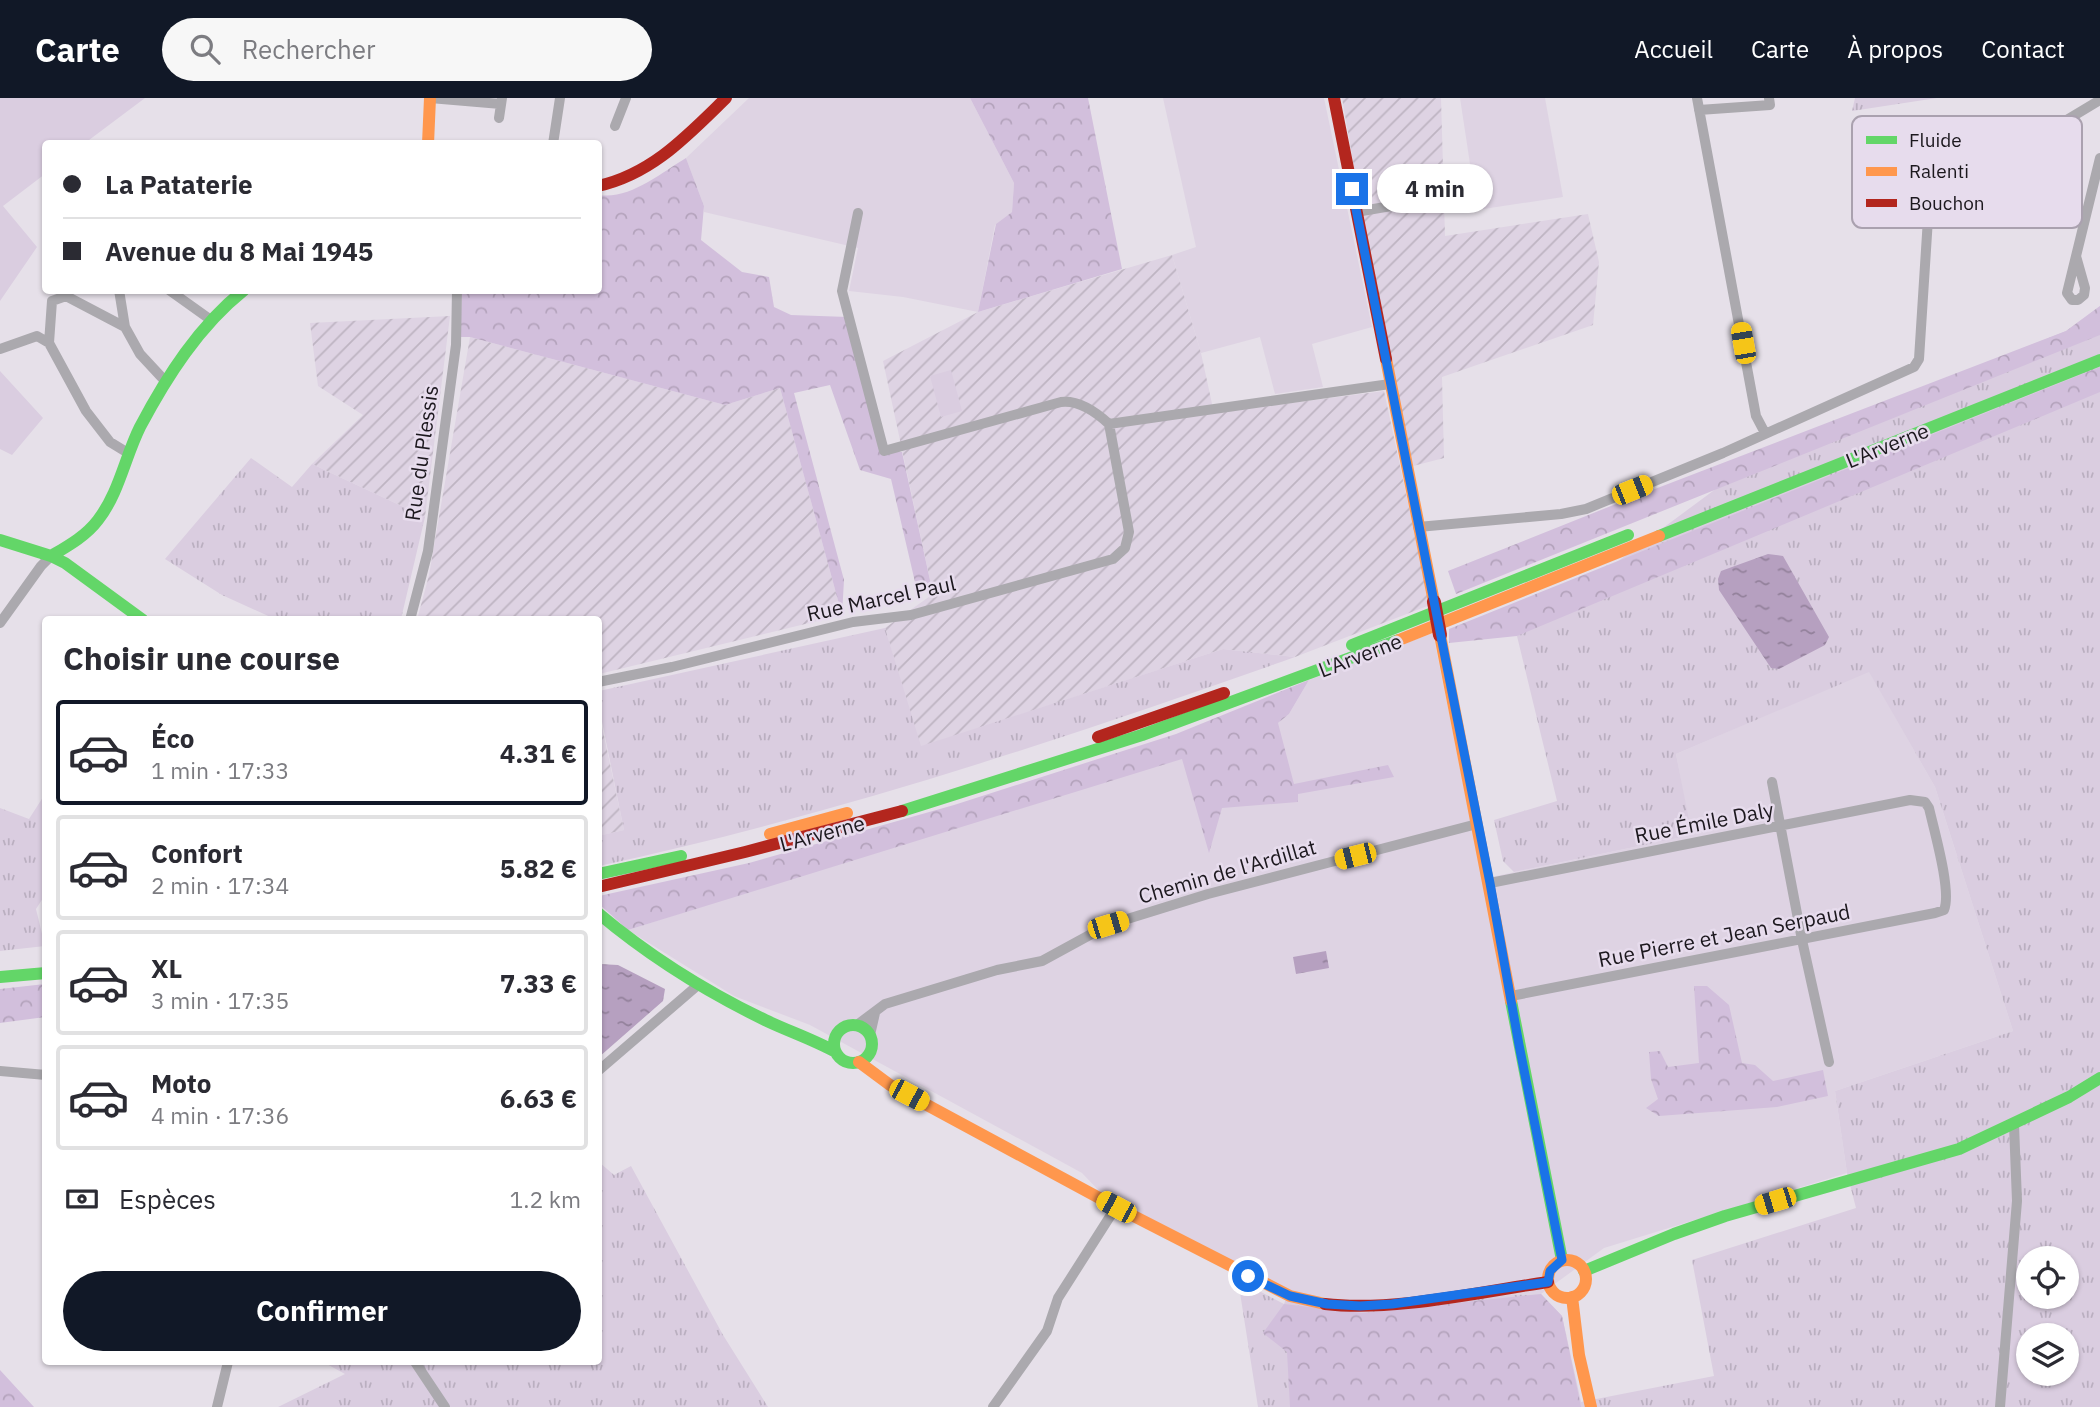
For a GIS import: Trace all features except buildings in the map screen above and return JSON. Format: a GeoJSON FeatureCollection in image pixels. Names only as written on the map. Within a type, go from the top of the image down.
{"type":"FeatureCollection","features":[{"type":"Feature","properties":{"kind":"main road"},"geometry":{"type":"LineString","coordinates":[[428,140],[430,98]]}},
{"type":"Feature","properties":{"kind":"main road"},"geometry":{"type":"LineString","coordinates":[[602,185],[629,177],[653,164],[726,98]]}},
{"type":"Feature","properties":{"kind":"main road"},"geometry":{"type":"LineString","coordinates":[[1334,98],[1562,1260]]}},
{"type":"Feature","properties":{"kind":"main road"},"geometry":{"type":"LineString","coordinates":[[51,556],[73,543],[96,522],[107,507],[142,422],[166,382],[211,320],[239,294]]}},
{"type":"Feature","properties":{"kind":"main road","name":"L'Arverne"},"geometry":{"type":"LineString","coordinates":[[602,873],[719,847],[886,803],[1058,750],[1163,714],[1371,638],[2100,348]]}},
{"type":"Feature","properties":{"kind":"main road","name":"L'Arverne"},"geometry":{"type":"LineString","coordinates":[[602,886],[720,859],[890,814],[998,782],[1167,726],[1379,648],[2100,360]]}},
{"type":"Feature","properties":{"kind":"main road"},"geometry":{"type":"LineString","coordinates":[[0,540],[51,556],[139,616]]}},
{"type":"Feature","properties":{"kind":"main road"},"geometry":{"type":"LineString","coordinates":[[602,916],[637,946],[698,985],[792,1033],[834,1051],[847,1063],[859,1062],[871,1051]]}},
{"type":"Feature","properties":{"kind":"main road"},"geometry":{"type":"LineString","coordinates":[[0,965],[42,961]]}},
{"type":"Feature","properties":{"kind":"main road"},"geometry":{"type":"LineString","coordinates":[[0,977],[42,973]]}},
{"type":"Feature","properties":{"kind":"main road"},"geometry":{"type":"LineString","coordinates":[[834,1051],[834,1040],[839,1031],[844,1027],[857,1025],[870,1035],[871,1051],[887,1077],[902,1091]]}},
{"type":"Feature","properties":{"kind":"main road"},"geometry":{"type":"LineString","coordinates":[[792,1033],[819,1036],[839,1031]]}},
{"type":"Feature","properties":{"kind":"main road"},"geometry":{"type":"LineString","coordinates":[[859,1062],[902,1091],[1116,1207],[1270,1287],[1309,1301],[1360,1306],[1392,1304],[1548,1282]]}},
{"type":"Feature","properties":{"kind":"main road"},"geometry":{"type":"LineString","coordinates":[[1584,1271],[1725,1216],[1959,1149],[2014,1125],[2100,1078]]}},
{"type":"Feature","properties":{"kind":"main road"},"geometry":{"type":"LineString","coordinates":[[1562,1260],[1573,1261],[1584,1271],[1584,1287],[1572,1297],[1560,1296],[1550,1288],[1550,1271],[1562,1260]]}},
{"type":"Feature","properties":{"kind":"main road"},"geometry":{"type":"LineString","coordinates":[[1572,1297],[1579,1355],[1591,1407]]}},
{"type":"Feature","properties":{"kind":"street"},"geometry":{"type":"LineString","coordinates":[[430,98],[502,101],[499,118]]}},
{"type":"Feature","properties":{"kind":"street"},"geometry":{"type":"LineString","coordinates":[[554,140],[560,98]]}},
{"type":"Feature","properties":{"kind":"street"},"geometry":{"type":"LineString","coordinates":[[615,126],[626,98]]}},
{"type":"Feature","properties":{"kind":"street"},"geometry":{"type":"LineString","coordinates":[[1697,98],[1756,416],[1765,433]]}},
{"type":"Feature","properties":{"kind":"street"},"geometry":{"type":"LineString","coordinates":[[1699,110],[1770,105],[1769,98]]}},
{"type":"Feature","properties":{"kind":"street"},"geometry":{"type":"LineString","coordinates":[[2073,116],[2100,100]]}},
{"type":"Feature","properties":{"kind":"street"},"geometry":{"type":"LineString","coordinates":[[2076,256],[2100,158]]}},
{"type":"Feature","properties":{"kind":"street"},"geometry":{"type":"LineString","coordinates":[[1356,212],[1473,192]]}},
{"type":"Feature","properties":{"kind":"street"},"geometry":{"type":"LineString","coordinates":[[858,213],[842,291],[884,450],[1061,402],[1069,401],[1082,405],[1109,424],[1390,384]]}},
{"type":"Feature","properties":{"kind":"street"},"geometry":{"type":"LineString","coordinates":[[1418,527],[1561,514],[1586,509],[1723,453],[1914,367],[1919,359],[1927,228]]}},
{"type":"Feature","properties":{"kind":"street"},"geometry":{"type":"LineString","coordinates":[[120,294],[124,327],[140,354],[166,382]]}},
{"type":"Feature","properties":{"kind":"street"},"geometry":{"type":"LineString","coordinates":[[175,294],[211,320]]}},
{"type":"Feature","properties":{"kind":"street","name":"Rue du Plessis"},"geometry":{"type":"LineString","coordinates":[[411,616],[428,551],[456,345],[457,294]]}},
{"type":"Feature","properties":{"kind":"street"},"geometry":{"type":"LineString","coordinates":[[49,343],[52,301],[66,296],[124,327]]}},
{"type":"Feature","properties":{"kind":"street"},"geometry":{"type":"LineString","coordinates":[[0,349],[37,336],[49,343],[86,411],[110,442],[128,453]]}},
{"type":"Feature","properties":{"kind":"street","name":"Rue Marcel Paul"},"geometry":{"type":"LineString","coordinates":[[602,681],[672,667],[853,622],[911,615],[1113,559],[1125,548],[1129,532],[1109,424]]}},
{"type":"Feature","properties":{"kind":"street"},"geometry":{"type":"LineString","coordinates":[[0,623],[51,556]]}},
{"type":"Feature","properties":{"kind":"street"},"geometry":{"type":"LineString","coordinates":[[1772,782],[1802,940],[1829,1062]]}},
{"type":"Feature","properties":{"kind":"street","name":"Rue Émile Daly"},"geometry":{"type":"LineString","coordinates":[[1490,883],[1910,800],[1925,802],[1929,808],[1947,901],[1944,910]]}},
{"type":"Feature","properties":{"kind":"street","name":"Chemin de l'Ardillat"},"geometry":{"type":"LineString","coordinates":[[857,1025],[885,1004],[997,970],[1042,961],[1108,925],[1235,886],[1477,824]]}},
{"type":"Feature","properties":{"kind":"street","name":"Rue Pierre et Jean Serpaud"},"geometry":{"type":"LineString","coordinates":[[1511,996],[1944,910]]}},
{"type":"Feature","properties":{"kind":"street"},"geometry":{"type":"LineString","coordinates":[[602,1068],[698,985]]}},
{"type":"Feature","properties":{"kind":"street"},"geometry":{"type":"LineString","coordinates":[[870,1035],[876,1013]]}},
{"type":"Feature","properties":{"kind":"street"},"geometry":{"type":"LineString","coordinates":[[0,1071],[42,1075]]}},
{"type":"Feature","properties":{"kind":"street"},"geometry":{"type":"LineString","coordinates":[[2000,1407],[2017,1200],[2014,1125]]}},
{"type":"Feature","properties":{"kind":"street"},"geometry":{"type":"LineString","coordinates":[[993,1407],[1046,1331],[1058,1298],[1116,1207]]}},
{"type":"Feature","properties":{"kind":"street"},"geometry":{"type":"LineString","coordinates":[[218,1407],[227,1365]]}},
{"type":"Feature","properties":{"kind":"street"},"geometry":{"type":"LineString","coordinates":[[417,1365],[445,1407]]}},
{"type":"Feature","properties":{"kind":"shaded area"},"geometry":{"type":"Polygon","coordinates":[[[749,98],[970,98],[1014,183],[1012,212],[995,225],[978,312],[903,297],[849,291],[858,248],[704,212],[686,158],[749,98]]]}},
{"type":"Feature","properties":{"kind":"shaded area"},"geometry":{"type":"Polygon","coordinates":[[[1163,98],[1324,98],[1372,327],[1312,344],[1323,387],[1275,394],[1260,337],[1201,353],[1172,255],[1196,247],[1163,98]]]}},
{"type":"Feature","properties":{"kind":"shaded area"},"geometry":{"type":"Polygon","coordinates":[[[1342,98],[1441,98],[1445,236],[1588,214],[1599,262],[1593,325],[1442,377],[1444,458],[1413,466],[1376,293],[1342,98]]]}},
{"type":"Feature","properties":{"kind":"shaded area"},"geometry":{"type":"Polygon","coordinates":[[[1460,98],[1545,98],[1563,197],[1477,210],[1460,98]]]}},
{"type":"Feature","properties":{"kind":"shaded area"},"geometry":{"type":"Polygon","coordinates":[[[1172,255],[1201,353],[1214,413],[1384,391],[1430,605],[1295,657],[1223,649],[920,747],[885,628],[933,594],[883,361],[978,312],[1172,255]]]}},
{"type":"Feature","properties":{"kind":"shaded area"},"geometry":{"type":"Polygon","coordinates":[[[450,316],[425,517],[312,464],[363,415],[318,386],[310,323],[450,316]]]}},
{"type":"Feature","properties":{"kind":"shaded area"},"geometry":{"type":"Polygon","coordinates":[[[470,337],[725,405],[780,388],[842,615],[602,673],[602,616],[418,616],[429,575],[470,337]]]}},
{"type":"Feature","properties":{"kind":"shaded area"},"geometry":{"type":"Polygon","coordinates":[[[1433,633],[1482,879],[1691,835],[1676,754],[1869,671],[1935,787],[2013,1031],[1835,1091],[1847,1173],[1604,1248],[1541,1294],[1361,1301],[1287,1296],[1102,1194],[1082,1173],[810,1025],[734,996],[628,930],[1278,723],[1289,714],[1309,680],[1433,633]]]}},
{"type":"Feature","properties":{"kind":"shaded area"},"geometry":{"type":"Polygon","coordinates":[[[602,726],[624,830],[602,835],[602,726]]]}},
{"type":"Feature","properties":{"kind":"green space"},"geometry":{"type":"Polygon","coordinates":[[[0,98],[145,98],[89,140],[42,140],[42,176],[3,206],[37,247],[0,301],[0,98]]]}},
{"type":"Feature","properties":{"kind":"green space"},"geometry":{"type":"Polygon","coordinates":[[[970,98],[1088,98],[1122,269],[978,312],[996,224],[1012,212],[1014,183],[970,98]]]}},
{"type":"Feature","properties":{"kind":"green space"},"geometry":{"type":"Polygon","coordinates":[[[1855,98],[1937,98],[1852,111],[1855,98]]]}},
{"type":"Feature","properties":{"kind":"green space"},"geometry":{"type":"Polygon","coordinates":[[[686,158],[704,206],[701,240],[742,272],[769,277],[774,307],[791,315],[848,317],[884,450],[902,452],[933,594],[915,582],[891,479],[860,470],[830,385],[794,393],[844,580],[842,615],[780,388],[725,405],[470,337],[460,337],[462,294],[602,294],[602,195],[622,193],[655,178],[686,158]]]}},
{"type":"Feature","properties":{"kind":"green space"},"geometry":{"type":"Polygon","coordinates":[[[2100,306],[2100,1407],[1258,1407],[1238,1280],[1284,1304],[1287,1296],[1361,1301],[1541,1294],[1562,1316],[1581,1402],[1714,1376],[1692,1260],[1856,1208],[1847,1173],[1835,1091],[2013,1031],[1935,787],[1869,672],[1676,754],[1692,835],[1514,872],[1503,861],[1494,820],[1557,801],[1517,636],[1767,451],[2066,331],[2100,306]]]}},
{"type":"Feature","properties":{"kind":"green space"},"geometry":{"type":"Polygon","coordinates":[[[2100,306],[2100,335],[1456,594],[1448,571],[2066,331],[2100,306]]]}},
{"type":"Feature","properties":{"kind":"green space"},"geometry":{"type":"Polygon","coordinates":[[[2100,367],[2100,392],[1517,636],[1449,643],[1449,629],[2100,367]]]}},
{"type":"Feature","properties":{"kind":"green space"},"geometry":{"type":"Polygon","coordinates":[[[951,370],[962,411],[941,417],[930,376],[951,370]]]}},
{"type":"Feature","properties":{"kind":"green space"},"geometry":{"type":"Polygon","coordinates":[[[0,371],[43,418],[12,455],[0,449],[0,371]]]}},
{"type":"Feature","properties":{"kind":"green space"},"geometry":{"type":"Polygon","coordinates":[[[251,458],[292,487],[312,464],[425,517],[402,616],[268,616],[222,595],[165,559],[251,458]]]}},
{"type":"Feature","properties":{"kind":"green space"},"geometry":{"type":"Polygon","coordinates":[[[885,628],[921,746],[1223,649],[1295,657],[950,773],[775,823],[602,865],[602,835],[624,830],[602,722],[602,690],[885,628]]]}},
{"type":"Feature","properties":{"kind":"green space"},"geometry":{"type":"Polygon","coordinates":[[[1309,680],[1289,714],[1278,723],[1294,784],[1388,765],[1394,777],[1298,794],[1298,802],[1222,808],[1209,853],[1182,759],[628,930],[602,907],[602,895],[749,863],[954,805],[1176,734],[1309,680]]]}},
{"type":"Feature","properties":{"kind":"green space"},"geometry":{"type":"Polygon","coordinates":[[[42,799],[42,900],[36,909],[42,946],[0,951],[0,808],[29,819],[42,799]]]}},
{"type":"Feature","properties":{"kind":"green space"},"geometry":{"type":"Polygon","coordinates":[[[42,984],[42,1017],[0,1023],[0,989],[42,984]]]}},
{"type":"Feature","properties":{"kind":"green space"},"geometry":{"type":"Polygon","coordinates":[[[1694,986],[1707,986],[1729,1005],[1742,1063],[1755,1065],[1773,1081],[1823,1070],[1828,1096],[1777,1107],[1659,1116],[1646,1108],[1658,1099],[1651,1079],[1649,1052],[1660,1051],[1668,1067],[1699,1063],[1694,986]]]}},
{"type":"Feature","properties":{"kind":"green space"},"geometry":{"type":"Polygon","coordinates":[[[602,1165],[614,1175],[631,1166],[723,1335],[768,1407],[278,1407],[345,1374],[328,1365],[602,1365],[602,1165]]]}},
{"type":"Feature","properties":{"kind":"green space"},"geometry":{"type":"Polygon","coordinates":[[[1541,1294],[1562,1316],[1581,1407],[1290,1407],[1287,1352],[1263,1333],[1284,1304],[1362,1313],[1541,1294]]]}},
{"type":"Feature","properties":{"kind":"green space"},"geometry":{"type":"Polygon","coordinates":[[[0,1370],[34,1407],[0,1407],[0,1370]]]}},
{"type":"Feature","properties":{"kind":"water"},"geometry":{"type":"Polygon","coordinates":[[[1768,554],[1783,556],[1829,637],[1825,645],[1779,669],[1771,668],[1719,590],[1718,579],[1721,571],[1768,554]]]}},
{"type":"Feature","properties":{"kind":"water"},"geometry":{"type":"Polygon","coordinates":[[[1326,951],[1329,968],[1296,974],[1293,957],[1326,951]]]}},
{"type":"Feature","properties":{"kind":"water"},"geometry":{"type":"Polygon","coordinates":[[[602,964],[618,965],[665,989],[663,1001],[602,1054],[602,964]]]}},
{"type":"Feature","properties":{"kind":"traffic: fast"},"geometry":{"type":"LineString","coordinates":[[51,556],[82,536],[98,520],[117,487],[140,427],[161,389],[198,336],[239,294]]}},
{"type":"Feature","properties":{"kind":"traffic: fast"},"geometry":{"type":"LineString","coordinates":[[1659,536],[2100,360]]}},
{"type":"Feature","properties":{"kind":"traffic: fast"},"geometry":{"type":"LineString","coordinates":[[1352,645],[1628,535]]}},
{"type":"Feature","properties":{"kind":"traffic: fast"},"geometry":{"type":"LineString","coordinates":[[0,540],[65,563],[138,616]]}},
{"type":"Feature","properties":{"kind":"traffic: fast"},"geometry":{"type":"LineString","coordinates":[[902,811],[1142,735],[1399,640]]}},
{"type":"Feature","properties":{"kind":"traffic: fast"},"geometry":{"type":"LineString","coordinates":[[602,873],[681,856]]}},
{"type":"Feature","properties":{"kind":"traffic: fast"},"geometry":{"type":"LineString","coordinates":[[602,916],[637,944],[699,985],[765,1020],[834,1051]]}},
{"type":"Feature","properties":{"kind":"traffic: fast"},"geometry":{"type":"LineString","coordinates":[[0,977],[42,973]]}},
{"type":"Feature","properties":{"kind":"traffic: fast"},"geometry":{"type":"LineString","coordinates":[[1511,1001],[1562,1260]]}},
{"type":"Feature","properties":{"kind":"traffic: fast"},"geometry":{"type":"LineString","coordinates":[[853,1025],[867,1030],[872,1044],[867,1058],[853,1063],[839,1058],[834,1044],[839,1030],[853,1025]]}},
{"type":"Feature","properties":{"kind":"traffic: fast"},"geometry":{"type":"LineString","coordinates":[[1584,1271],[1725,1216],[1959,1149],[2069,1097],[2100,1078]]}},
{"type":"Feature","properties":{"kind":"traffic: slow"},"geometry":{"type":"LineString","coordinates":[[428,140],[430,98]]}},
{"type":"Feature","properties":{"kind":"traffic: slow"},"geometry":{"type":"LineString","coordinates":[[1386,359],[1434,602]]}},
{"type":"Feature","properties":{"kind":"traffic: slow"},"geometry":{"type":"LineString","coordinates":[[1399,640],[1659,536]]}},
{"type":"Feature","properties":{"kind":"traffic: slow"},"geometry":{"type":"LineString","coordinates":[[1440,635],[1511,1001]]}},
{"type":"Feature","properties":{"kind":"traffic: slow"},"geometry":{"type":"LineString","coordinates":[[770,834],[847,813]]}},
{"type":"Feature","properties":{"kind":"traffic: slow"},"geometry":{"type":"LineString","coordinates":[[859,1062],[890,1085],[1116,1207],[1290,1296],[1325,1304]]}},
{"type":"Feature","properties":{"kind":"traffic: slow"},"geometry":{"type":"LineString","coordinates":[[1567,1260],[1580,1266],[1586,1279],[1580,1292],[1567,1298],[1554,1292],[1548,1279],[1554,1266],[1567,1260]]}},
{"type":"Feature","properties":{"kind":"traffic: slow"},"geometry":{"type":"LineString","coordinates":[[1572,1297],[1579,1355],[1591,1407]]}},
{"type":"Feature","properties":{"kind":"traffic: jam"},"geometry":{"type":"LineString","coordinates":[[602,185],[635,173],[668,152],[726,98]]}},
{"type":"Feature","properties":{"kind":"traffic: jam"},"geometry":{"type":"LineString","coordinates":[[1334,98],[1386,359]]}},
{"type":"Feature","properties":{"kind":"traffic: jam"},"geometry":{"type":"LineString","coordinates":[[1434,602],[1440,635]]}},
{"type":"Feature","properties":{"kind":"traffic: jam"},"geometry":{"type":"LineString","coordinates":[[1098,737],[1224,693]]}},
{"type":"Feature","properties":{"kind":"traffic: jam"},"geometry":{"type":"LineString","coordinates":[[602,886],[902,811]]}},
{"type":"Feature","properties":{"kind":"traffic: jam"},"geometry":{"type":"LineString","coordinates":[[1325,1304],[1351,1306],[1407,1303],[1548,1282]]}},
{"type":"Feature","properties":{"kind":"route"},"geometry":{"type":"LineString","coordinates":[[1248,1276],[1290,1296],[1327,1304],[1360,1306],[1548,1282],[1553,1266],[1562,1260],[1352,189]]}}]}
